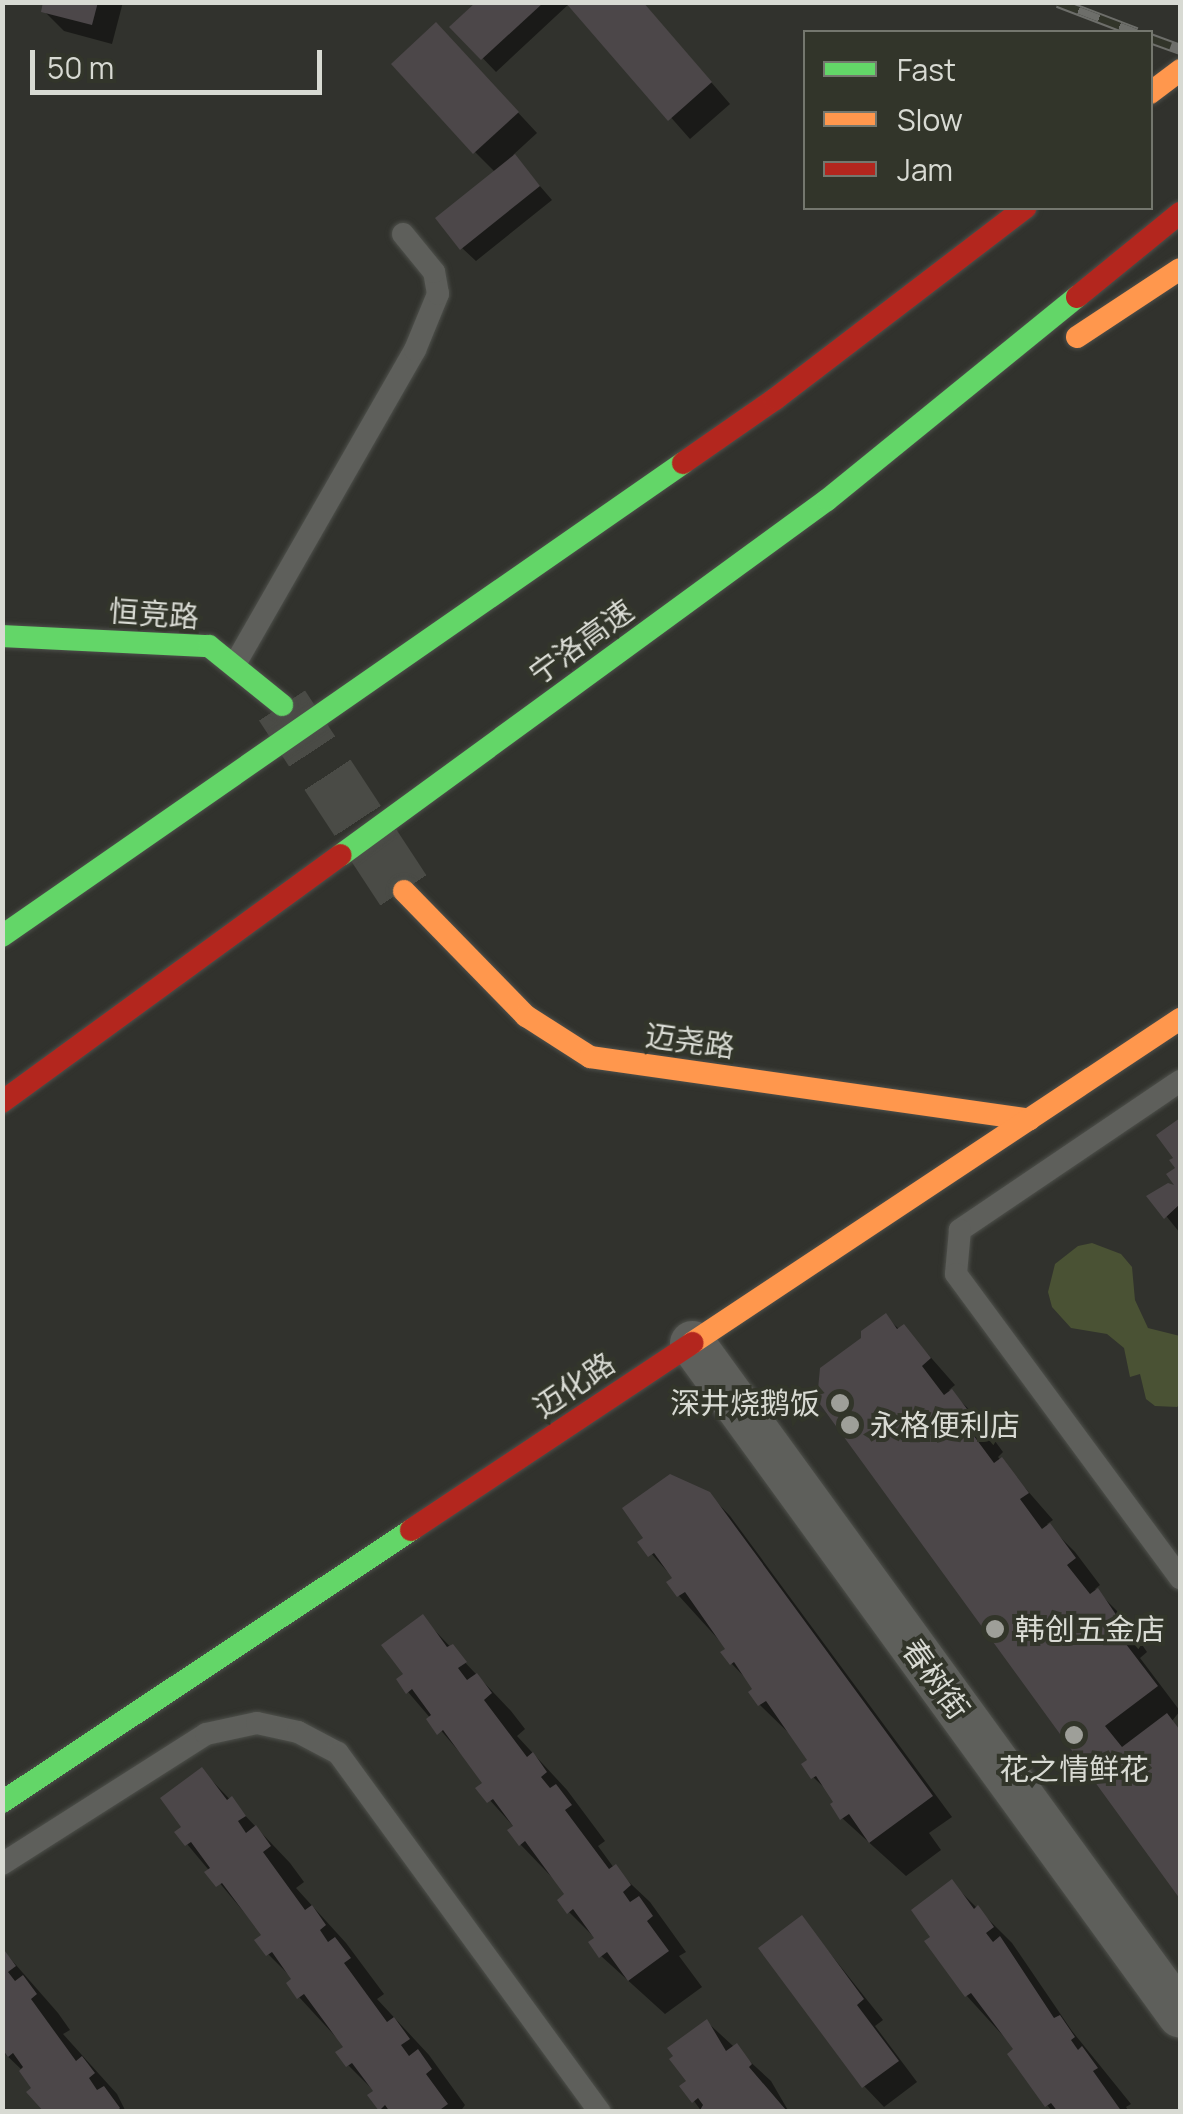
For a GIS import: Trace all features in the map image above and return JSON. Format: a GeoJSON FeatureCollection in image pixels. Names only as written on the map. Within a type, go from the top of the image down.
{"type":"FeatureCollection","features":[{"type":"Feature","properties":{"kind":"main road"},"geometry":{"type":"LineString","coordinates":[[1153,92],[1180,70]]}},
{"type":"Feature","properties":{"kind":"main road"},"geometry":{"type":"LineString","coordinates":[[1153,112],[1180,91]]}},
{"type":"Feature","properties":{"kind":"main road"},"geometry":{"type":"LineString","coordinates":[[775,399],[1004,210]]}},
{"type":"Feature","properties":{"kind":"main road"},"geometry":{"type":"LineString","coordinates":[[2,936],[775,399],[1023,210]]}},
{"type":"Feature","properties":{"kind":"main road","name":"宁洛高速"},"geometry":{"type":"LineString","coordinates":[[2,1102],[827,500],[1178,215]]}},
{"type":"Feature","properties":{"kind":"main road"},"geometry":{"type":"LineString","coordinates":[[1052,353],[1180,269]]}},
{"type":"Feature","properties":{"kind":"main road"},"geometry":{"type":"LineString","coordinates":[[827,500],[1020,374]]}},
{"type":"Feature","properties":{"kind":"main road","name":"恒竞路"},"geometry":{"type":"LineString","coordinates":[[2,636],[209,646],[282,704]]}},
{"type":"Feature","properties":{"kind":"main road","name":"迈尧路"},"geometry":{"type":"LineString","coordinates":[[404,891],[526,1016],[590,1057],[1030,1120]]}},
{"type":"Feature","properties":{"kind":"main road","name":"迈化路"},"geometry":{"type":"LineString","coordinates":[[2,1802],[1180,1019]]}},
{"type":"Feature","properties":{"kind":"street","name":"春树街"},"geometry":{"type":"LineString","coordinates":[[692,1343],[1180,2015]]}},
{"type":"Feature","properties":{"kind":"lane"},"geometry":{"type":"LineString","coordinates":[[234,666],[415,350],[438,294],[434,272],[403,234]]}},
{"type":"Feature","properties":{"kind":"lane"},"geometry":{"type":"LineString","coordinates":[[1180,1081],[960,1230],[956,1274],[1180,1578]]}},
{"type":"Feature","properties":{"kind":"lane"},"geometry":{"type":"LineString","coordinates":[[2,1864],[206,1734],[258,1723],[298,1732],[338,1753],[600,2112]]}},
{"type":"Feature","properties":{"kind":"green space"},"geometry":{"type":"Polygon","coordinates":[[[1092,1243],[1121,1254],[1132,1267],[1135,1300],[1148,1328],[1180,1336],[1177,1407],[1155,1406],[1146,1399],[1140,1374],[1130,1377],[1124,1348],[1107,1334],[1071,1328],[1052,1307],[1048,1292],[1055,1264],[1078,1246],[1092,1243]]]}},
{"type":"Feature","properties":{"kind":"building"},"geometry":{"type":"Polygon","coordinates":[[[43,2],[98,2],[92,25],[41,12],[43,2]]]}},
{"type":"Feature","properties":{"kind":"building"},"geometry":{"type":"Polygon","coordinates":[[[565,2],[643,2],[712,82],[668,121],[565,2]]]}},
{"type":"Feature","properties":{"kind":"building"},"geometry":{"type":"Polygon","coordinates":[[[475,3],[543,3],[481,60],[449,27],[475,3]]]}},
{"type":"Feature","properties":{"kind":"building"},"geometry":{"type":"Polygon","coordinates":[[[436,22],[519,112],[473,154],[391,64],[436,22]]]}},
{"type":"Feature","properties":{"kind":"building"},"geometry":{"type":"Polygon","coordinates":[[[515,154],[540,186],[460,250],[435,218],[515,154]]]}},
{"type":"Feature","properties":{"kind":"building"},"geometry":{"type":"Polygon","coordinates":[[[1180,1118],[1180,1204],[1164,1219],[1146,1196],[1168,1183],[1174,1185],[1166,1174],[1175,1168],[1169,1160],[1173,1158],[1156,1135],[1180,1118]]]}},
{"type":"Feature","properties":{"kind":"building"},"geometry":{"type":"Polygon","coordinates":[[[886,1313],[897,1329],[904,1324],[931,1358],[922,1366],[944,1395],[952,1389],[979,1425],[971,1432],[994,1463],[1002,1457],[1029,1493],[1020,1499],[1042,1529],[1050,1523],[1076,1558],[1067,1565],[1090,1594],[1098,1588],[1123,1625],[1116,1631],[1158,1686],[1105,1726],[1122,1747],[1167,1713],[1180,1730],[1180,1899],[817,1400],[820,1368],[861,1338],[861,1331],[886,1313]]]}},
{"type":"Feature","properties":{"kind":"building"},"geometry":{"type":"Polygon","coordinates":[[[670,1474],[710,1492],[933,1796],[869,1843],[849,1814],[840,1820],[816,1776],[811,1779],[801,1764],[807,1760],[766,1701],[758,1706],[748,1692],[752,1689],[734,1662],[730,1665],[720,1652],[725,1649],[685,1592],[677,1597],[666,1582],[672,1578],[654,1553],[648,1557],[637,1542],[643,1538],[622,1508],[670,1474]]]}},
{"type":"Feature","properties":{"kind":"building"},"geometry":{"type":"Polygon","coordinates":[[[423,1614],[447,1647],[453,1644],[467,1662],[458,1668],[467,1680],[477,1673],[492,1693],[484,1700],[527,1757],[533,1752],[547,1772],[541,1777],[550,1788],[556,1784],[572,1805],[565,1810],[609,1869],[616,1864],[631,1885],[623,1892],[630,1902],[639,1896],[653,1916],[647,1921],[669,1951],[628,1981],[607,1952],[599,1958],[588,1942],[594,1938],[573,1909],[567,1914],[557,1900],[564,1894],[525,1841],[519,1846],[507,1830],[513,1826],[493,1799],[487,1803],[475,1788],[482,1783],[443,1730],[437,1735],[426,1719],[431,1715],[412,1689],[406,1694],[396,1679],[403,1674],[381,1645],[423,1614]]]}},
{"type":"Feature","properties":{"kind":"building"},"geometry":{"type":"Polygon","coordinates":[[[202,1767],[227,1800],[232,1796],[246,1816],[238,1821],[246,1833],[256,1825],[271,1846],[263,1852],[305,1910],[312,1905],[326,1925],[320,1930],[328,1942],[335,1937],[351,1958],[344,1963],[387,2022],[394,2017],[410,2039],[401,2045],[409,2056],[418,2049],[432,2069],[426,2074],[448,2104],[437,2112],[390,2112],[385,2105],[379,2111],[367,2095],[373,2091],[352,2063],[346,2067],[335,2052],[343,2047],[304,1994],[297,1999],[286,1983],[291,1979],[272,1952],[266,1956],[254,1940],[261,1935],[222,1883],[216,1887],[204,1872],[210,1868],[191,1842],[185,1846],[174,1832],[181,1827],[160,1798],[202,1767]]]}},
{"type":"Feature","properties":{"kind":"building"},"geometry":{"type":"Polygon","coordinates":[[[952,1879],[974,1909],[978,1905],[994,1927],[986,1933],[993,1942],[1000,1936],[1054,2018],[1060,2015],[1075,2037],[1071,2040],[1078,2050],[1082,2046],[1098,2068],[1093,2071],[1122,2112],[1058,2112],[1051,2103],[1045,2107],[1007,2054],[1013,2049],[971,1993],[965,1997],[924,1941],[930,1937],[911,1910],[952,1879]]]}},
{"type":"Feature","properties":{"kind":"building"},"geometry":{"type":"Polygon","coordinates":[[[802,1915],[864,1999],[857,2005],[899,2061],[862,2088],[758,1948],[802,1915]]]}},
{"type":"Feature","properties":{"kind":"building"},"geometry":{"type":"Polygon","coordinates":[[[2,1947],[16,1966],[8,1972],[15,1981],[23,1975],[37,1994],[31,1999],[76,2061],[82,2056],[95,2073],[89,2078],[97,2090],[104,2086],[120,2108],[116,2112],[44,2112],[26,2092],[31,2088],[19,2071],[23,2067],[13,2053],[8,2057],[2,2049],[2,1947]]]}},
{"type":"Feature","properties":{"kind":"building"},"geometry":{"type":"Polygon","coordinates":[[[707,2019],[726,2051],[737,2043],[752,2064],[749,2067],[786,2110],[699,2112],[703,2105],[698,2098],[692,2103],[679,2086],[686,2081],[669,2059],[673,2056],[667,2048],[707,2019]]]}},
{"type":"Feature","properties":{"kind":"tunnel"},"geometry":{"type":"LineString","coordinates":[[282,705],[404,891]]}},
{"type":"Feature","properties":{"kind":"railway"},"geometry":{"type":"LineString","coordinates":[[1058,2],[1131,30]]}},
{"type":"Feature","properties":{"kind":"railway"},"geometry":{"type":"LineString","coordinates":[[1153,39],[1180,49]]}},
{"type":"Feature","properties":{"kind":"traffic: fast"},"geometry":{"type":"LineString","coordinates":[[341,855],[827,500],[1077,297]]}},
{"type":"Feature","properties":{"kind":"traffic: fast"},"geometry":{"type":"LineString","coordinates":[[2,936],[683,463]]}},
{"type":"Feature","properties":{"kind":"traffic: fast"},"geometry":{"type":"LineString","coordinates":[[2,636],[209,646],[282,705]]}},
{"type":"Feature","properties":{"kind":"traffic: fast"},"geometry":{"type":"LineString","coordinates":[[2,1802],[411,1530]]}},
{"type":"Feature","properties":{"kind":"traffic: slow"},"geometry":{"type":"LineString","coordinates":[[1153,91],[1180,70]]}},
{"type":"Feature","properties":{"kind":"traffic: slow"},"geometry":{"type":"LineString","coordinates":[[1077,337],[1180,269]]}},
{"type":"Feature","properties":{"kind":"traffic: slow"},"geometry":{"type":"LineString","coordinates":[[404,891],[526,1016],[590,1057],[1030,1120]]}},
{"type":"Feature","properties":{"kind":"traffic: slow"},"geometry":{"type":"LineString","coordinates":[[692,1343],[1180,1019]]}},
{"type":"Feature","properties":{"kind":"traffic: jam"},"geometry":{"type":"LineString","coordinates":[[683,463],[775,399],[1022,210]]}},
{"type":"Feature","properties":{"kind":"traffic: jam"},"geometry":{"type":"LineString","coordinates":[[1077,297],[1180,213]]}},
{"type":"Feature","properties":{"kind":"traffic: jam"},"geometry":{"type":"LineString","coordinates":[[2,1102],[341,855]]}},
{"type":"Feature","properties":{"kind":"traffic: jam"},"geometry":{"type":"LineString","coordinates":[[411,1530],[692,1343]]}},
{"type":"Feature","properties":{"kind":"place","name":"深井烧鹅饭"},"geometry":{"type":"Point","coordinates":[840,1403]}},
{"type":"Feature","properties":{"kind":"place","name":"永格便利店"},"geometry":{"type":"Point","coordinates":[850,1425]}},
{"type":"Feature","properties":{"kind":"place","name":"韩创五金店"},"geometry":{"type":"Point","coordinates":[995,1629]}},
{"type":"Feature","properties":{"kind":"place","name":"花之情鲜花"},"geometry":{"type":"Point","coordinates":[1074,1735]}}]}
